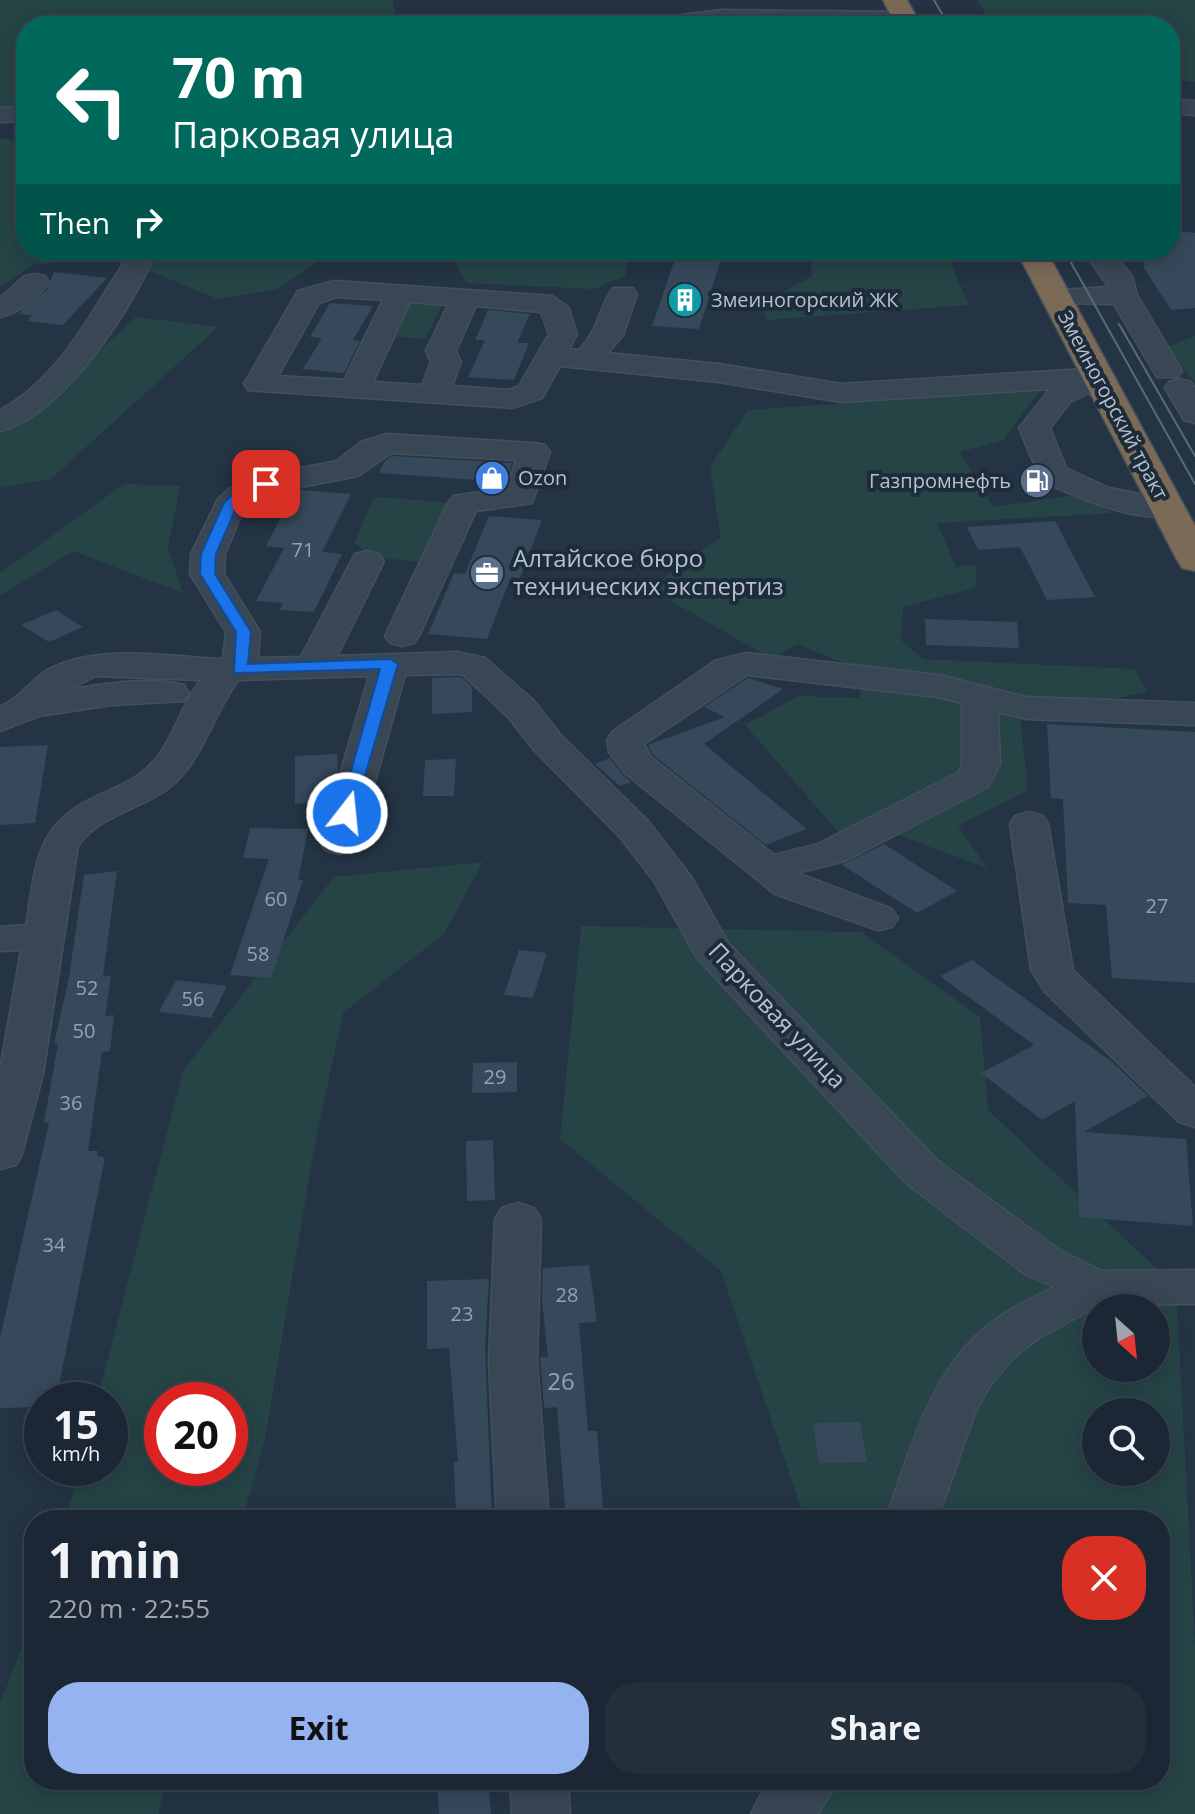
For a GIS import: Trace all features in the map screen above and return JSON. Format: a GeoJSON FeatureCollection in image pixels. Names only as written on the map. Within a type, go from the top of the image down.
{"type":"FeatureCollection","features":[{"type":"Feature","properties":{"kind":"highway","name":"Змеиногорский тракт"},"geometry":{"type":"LineString","coordinates":[[1037,260],[1195,560]]}},
{"type":"Feature","properties":{"kind":"street"},"geometry":{"type":"LineString","coordinates":[[0,422],[37,398],[94,338],[139,260]]}},
{"type":"Feature","properties":{"kind":"street"},"geometry":{"type":"LineString","coordinates":[[1105,260],[1117,273],[1124,286],[1123,295],[1195,414]]}},
{"type":"Feature","properties":{"kind":"street"},"geometry":{"type":"LineString","coordinates":[[0,309],[13,303],[35,282]]}},
{"type":"Feature","properties":{"kind":"street"},"geometry":{"type":"LineString","coordinates":[[334,289],[466,297],[551,305],[563,334],[531,392],[519,398],[433,396],[259,384],[312,294],[334,289]]}},
{"type":"Feature","properties":{"kind":"street"},"geometry":{"type":"LineString","coordinates":[[355,389],[401,292]]}},
{"type":"Feature","properties":{"kind":"street"},"geometry":{"type":"LineString","coordinates":[[587,359],[608,337],[623,294]]}},
{"type":"Feature","properties":{"kind":"street"},"geometry":{"type":"LineString","coordinates":[[1057,297],[1123,295]]}},
{"type":"Feature","properties":{"kind":"street"},"geometry":{"type":"LineString","coordinates":[[433,396],[446,362],[441,351],[466,297]]}},
{"type":"Feature","properties":{"kind":"street"},"geometry":{"type":"LineString","coordinates":[[551,356],[719,373],[841,393],[1100,377]]}},
{"type":"Feature","properties":{"kind":"street"},"geometry":{"type":"LineString","coordinates":[[1100,377],[1059,396],[1034,428],[1052,474],[1101,496],[1167,508]]}},
{"type":"Feature","properties":{"kind":"street"},"geometry":{"type":"LineString","coordinates":[[0,1154],[10,1074],[43,937],[59,846],[69,828],[88,813],[163,775],[225,678],[243,632],[207,574],[208,554],[229,506],[241,495],[281,480],[347,469],[372,449],[387,443],[534,452],[521,496],[511,500],[473,499],[464,503],[384,623],[334,660]]}},
{"type":"Feature","properties":{"kind":"street"},"geometry":{"type":"LineString","coordinates":[[339,842],[384,623],[367,561]]}},
{"type":"Feature","properties":{"kind":"street","name":"Парковая улица"},"geometry":{"type":"LineString","coordinates":[[15,714],[112,694],[334,660],[384,623],[457,663],[473,665],[521,709],[547,742],[656,855],[711,949],[922,1172],[1042,1262],[1095,1287],[1141,1290],[1195,1287]]}},
{"type":"Feature","properties":{"kind":"street"},"geometry":{"type":"LineString","coordinates":[[878,918],[789,886],[638,765],[627,752],[625,740],[728,669],[746,664],[939,686],[1026,708],[1195,714]]}},
{"type":"Feature","properties":{"kind":"street"},"geometry":{"type":"LineString","coordinates":[[767,868],[831,853],[975,779],[981,764],[980,697]]}},
{"type":"Feature","properties":{"kind":"street"},"geometry":{"type":"LineString","coordinates":[[1029,824],[1052,970],[1060,983],[1195,1112]]}},
{"type":"Feature","properties":{"kind":"street"},"geometry":{"type":"LineString","coordinates":[[0,939],[43,937]]}},
{"type":"Feature","properties":{"kind":"street"},"geometry":{"type":"LineString","coordinates":[[518,1219],[513,1362],[522,1510]]}},
{"type":"Feature","properties":{"kind":"street"},"geometry":{"type":"LineString","coordinates":[[915,1510],[960,1395],[986,1356],[1019,1329],[1095,1287]]}},
{"type":"Feature","properties":{"kind":"street"},"geometry":{"type":"LineString","coordinates":[[540,1790],[541,1814]]}},
{"type":"Feature","properties":{"kind":"street"},"geometry":{"type":"LineString","coordinates":[[780,1814],[787,1811],[803,1790]]}},
{"type":"Feature","properties":{"kind":"green space"},"geometry":{"type":"Polygon","coordinates":[[[0,0],[393,0],[395,16],[16,16],[16,109],[0,110],[0,0]]]}},
{"type":"Feature","properties":{"kind":"green space"},"geometry":{"type":"Polygon","coordinates":[[[977,0],[1195,0],[1195,82],[1180,81],[1180,16],[987,16],[977,0]]]}},
{"type":"Feature","properties":{"kind":"green space"},"geometry":{"type":"Polygon","coordinates":[[[0,139],[16,140],[16,260],[77,260],[33,265],[0,287],[0,139]]]}},
{"type":"Feature","properties":{"kind":"green space"},"geometry":{"type":"Polygon","coordinates":[[[123,260],[321,260],[277,289],[218,299],[123,260]]]}},
{"type":"Feature","properties":{"kind":"green space"},"geometry":{"type":"Polygon","coordinates":[[[454,260],[627,260],[625,276],[594,289],[467,283],[454,260]]]}},
{"type":"Feature","properties":{"kind":"green space"},"geometry":{"type":"Polygon","coordinates":[[[811,260],[949,260],[969,305],[767,320],[762,304],[812,276],[811,260]]]}},
{"type":"Feature","properties":{"kind":"green space"},"geometry":{"type":"Polygon","coordinates":[[[413,300],[443,304],[425,339],[390,336],[413,300]]]}},
{"type":"Feature","properties":{"kind":"green space"},"geometry":{"type":"Polygon","coordinates":[[[136,317],[218,327],[51,479],[0,488],[0,428],[32,413],[136,317]]]}},
{"type":"Feature","properties":{"kind":"green space"},"geometry":{"type":"Polygon","coordinates":[[[1195,336],[1195,383],[1167,347],[1195,336]]]}},
{"type":"Feature","properties":{"kind":"green space"},"geometry":{"type":"Polygon","coordinates":[[[1040,390],[1003,440],[960,452],[993,507],[1078,495],[1114,513],[937,523],[956,567],[977,564],[975,588],[903,607],[901,640],[923,659],[1135,669],[1147,692],[1020,718],[1028,790],[958,826],[987,868],[866,823],[846,841],[745,725],[799,696],[859,698],[866,672],[797,644],[772,659],[652,590],[678,565],[721,538],[710,467],[748,410],[1040,390]]]}},
{"type":"Feature","properties":{"kind":"green space"},"geometry":{"type":"Polygon","coordinates":[[[124,484],[180,486],[168,548],[183,593],[73,551],[0,596],[0,573],[124,484]]]}},
{"type":"Feature","properties":{"kind":"green space"},"geometry":{"type":"Polygon","coordinates":[[[378,497],[451,503],[423,562],[372,557],[355,543],[372,500],[378,497]]]}},
{"type":"Feature","properties":{"kind":"green space"},"geometry":{"type":"Polygon","coordinates":[[[483,862],[444,934],[343,1013],[314,1148],[265,1439],[245,1510],[68,1510],[74,1486],[128,1486],[128,1382],[102,1382],[183,1071],[334,877],[483,862]]]}},
{"type":"Feature","properties":{"kind":"green space"},"geometry":{"type":"Polygon","coordinates":[[[581,926],[861,932],[980,1017],[988,1110],[1176,1287],[1195,1645],[1195,1814],[768,1814],[762,1790],[1170,1790],[1170,1510],[802,1510],[721,1271],[560,1139],[581,926]]]}},
{"type":"Feature","properties":{"kind":"green space"},"geometry":{"type":"Polygon","coordinates":[[[24,1641],[24,1790],[164,1790],[158,1814],[0,1814],[0,1704],[24,1641]]]}},
{"type":"Feature","properties":{"kind":"building"},"geometry":{"type":"Polygon","coordinates":[[[1180,231],[1195,233],[1195,308],[1171,310],[1144,268],[1144,260],[1180,260],[1180,231]]]}},
{"type":"Feature","properties":{"kind":"building","name":"Змеиногорский ЖК"},"geometry":{"type":"Polygon","coordinates":[[[675,260],[721,260],[699,329],[652,326],[675,260]]]}},
{"type":"Feature","properties":{"kind":"building"},"geometry":{"type":"Polygon","coordinates":[[[54,272],[107,278],[63,325],[27,321],[32,315],[18,314],[47,290],[54,272]]]}},
{"type":"Feature","properties":{"kind":"building"},"geometry":{"type":"Polygon","coordinates":[[[330,303],[373,306],[353,340],[360,341],[344,373],[303,369],[322,338],[310,337],[330,303]]]}},
{"type":"Feature","properties":{"kind":"building"},"geometry":{"type":"Polygon","coordinates":[[[488,310],[530,314],[517,343],[529,343],[514,380],[468,377],[485,340],[475,340],[488,310]]]}},
{"type":"Feature","properties":{"kind":"building"},"geometry":{"type":"Polygon","coordinates":[[[392,456],[512,463],[506,482],[379,473],[384,462],[392,456]]]}},
{"type":"Feature","properties":{"kind":"building"},"geometry":{"type":"Polygon","coordinates":[[[295,491],[351,494],[322,552],[342,554],[314,612],[280,610],[283,603],[256,601],[284,548],[266,546],[295,491]]]}},
{"type":"Feature","properties":{"kind":"building"},"geometry":{"type":"Polygon","coordinates":[[[489,516],[542,520],[520,578],[511,577],[487,639],[428,634],[454,573],[465,574],[489,516]]]}},
{"type":"Feature","properties":{"kind":"building"},"geometry":{"type":"Polygon","coordinates":[[[1055,521],[1095,597],[1047,600],[1020,547],[978,550],[967,527],[1055,521]]]}},
{"type":"Feature","properties":{"kind":"building"},"geometry":{"type":"Polygon","coordinates":[[[56,610],[83,627],[49,642],[21,625],[56,610]]]}},
{"type":"Feature","properties":{"kind":"building"},"geometry":{"type":"Polygon","coordinates":[[[925,619],[1017,622],[1019,648],[926,645],[925,619]]]}},
{"type":"Feature","properties":{"kind":"building"},"geometry":{"type":"Polygon","coordinates":[[[461,677],[472,687],[472,712],[432,714],[432,678],[461,677]]]}},
{"type":"Feature","properties":{"kind":"building"},"geometry":{"type":"Polygon","coordinates":[[[748,678],[783,689],[704,744],[807,829],[766,845],[653,755],[648,745],[725,717],[704,707],[748,678]]]}},
{"type":"Feature","properties":{"kind":"building"},"geometry":{"type":"Polygon","coordinates":[[[1047,724],[1195,732],[1195,983],[1112,978],[1106,905],[1068,903],[1063,799],[1051,798],[1047,724]]]}},
{"type":"Feature","properties":{"kind":"building"},"geometry":{"type":"Polygon","coordinates":[[[48,745],[35,823],[0,825],[0,747],[48,745]]]}},
{"type":"Feature","properties":{"kind":"building"},"geometry":{"type":"Polygon","coordinates":[[[337,754],[338,772],[329,802],[295,804],[295,756],[337,754]]]}},
{"type":"Feature","properties":{"kind":"building"},"geometry":{"type":"Polygon","coordinates":[[[610,758],[631,782],[620,786],[595,764],[610,758]]]}},
{"type":"Feature","properties":{"kind":"building"},"geometry":{"type":"Polygon","coordinates":[[[456,759],[454,796],[423,796],[425,760],[456,759]]]}},
{"type":"Feature","properties":{"kind":"building"},"geometry":{"type":"Polygon","coordinates":[[[250,828],[308,829],[298,880],[303,880],[271,978],[230,975],[269,859],[243,858],[250,828]]]}},
{"type":"Feature","properties":{"kind":"building"},"geometry":{"type":"Polygon","coordinates":[[[884,844],[957,891],[917,913],[842,865],[884,844]]]}},
{"type":"Feature","properties":{"kind":"building"},"geometry":{"type":"Polygon","coordinates":[[[117,871],[103,976],[111,976],[105,1016],[114,1015],[110,1051],[102,1052],[88,1151],[98,1151],[97,1156],[105,1158],[60,1382],[24,1382],[24,1407],[0,1408],[0,1338],[49,1123],[44,1123],[58,1044],[54,1044],[69,977],[84,875],[117,871]]]}},
{"type":"Feature","properties":{"kind":"building"},"geometry":{"type":"Polygon","coordinates":[[[519,950],[547,953],[533,998],[504,995],[519,950]]]}},
{"type":"Feature","properties":{"kind":"building"},"geometry":{"type":"Polygon","coordinates":[[[972,960],[1112,1062],[1148,1096],[1084,1132],[1186,1139],[1193,1226],[1079,1217],[1075,1101],[1042,1120],[981,1073],[1034,1045],[940,976],[972,960]]]}},
{"type":"Feature","properties":{"kind":"building"},"geometry":{"type":"Polygon","coordinates":[[[176,980],[227,986],[211,1018],[159,1012],[176,980]]]}},
{"type":"Feature","properties":{"kind":"building"},"geometry":{"type":"Polygon","coordinates":[[[517,1062],[517,1092],[472,1093],[473,1063],[517,1062]]]}},
{"type":"Feature","properties":{"kind":"building"},"geometry":{"type":"Polygon","coordinates":[[[493,1140],[495,1200],[467,1201],[466,1141],[493,1140]]]}},
{"type":"Feature","properties":{"kind":"building"},"geometry":{"type":"Polygon","coordinates":[[[589,1265],[597,1322],[579,1323],[588,1431],[597,1431],[603,1510],[565,1510],[557,1407],[544,1408],[540,1357],[548,1357],[542,1301],[543,1268],[589,1265]]]}},
{"type":"Feature","properties":{"kind":"building"},"geometry":{"type":"Polygon","coordinates":[[[489,1279],[485,1347],[492,1510],[456,1510],[454,1462],[458,1462],[449,1348],[427,1349],[427,1281],[489,1279]]]}},
{"type":"Feature","properties":{"kind":"building"},"geometry":{"type":"Polygon","coordinates":[[[860,1422],[867,1462],[819,1463],[813,1423],[860,1422]]]}},
{"type":"Feature","properties":{"kind":"building"},"geometry":{"type":"Polygon","coordinates":[[[438,1790],[489,1790],[491,1814],[439,1814],[438,1790]]]}},
{"type":"Feature","properties":{"kind":"tram line"},"geometry":{"type":"LineString","coordinates":[[934,0],[943,16]]}},
{"type":"Feature","properties":{"kind":"tram line"},"geometry":{"type":"LineString","coordinates":[[1070,260],[1195,484]]}},
{"type":"Feature","properties":{"kind":"tram line"},"geometry":{"type":"LineString","coordinates":[[1119,324],[1195,456]]}},
{"type":"Feature","properties":{"kind":"place","name":"Змеиногорский ЖК"},"geometry":{"type":"Point","coordinates":[685,300]}},
{"type":"Feature","properties":{"kind":"place","name":"Ozon"},"geometry":{"type":"Point","coordinates":[492,478]}},
{"type":"Feature","properties":{"kind":"place","name":"Газпромнефть"},"geometry":{"type":"Point","coordinates":[1037,481]}},
{"type":"Feature","properties":{"kind":"place","name":"Алтайское бюро технических экспертиз"},"geometry":{"type":"Point","coordinates":[487,573]}},
{"type":"Feature","properties":{"kind":"route"},"geometry":{"type":"LineString","coordinates":[[266,484],[241,495],[229,506],[208,554],[207,574],[243,632],[240,670],[390,664],[347,813]]}}]}
